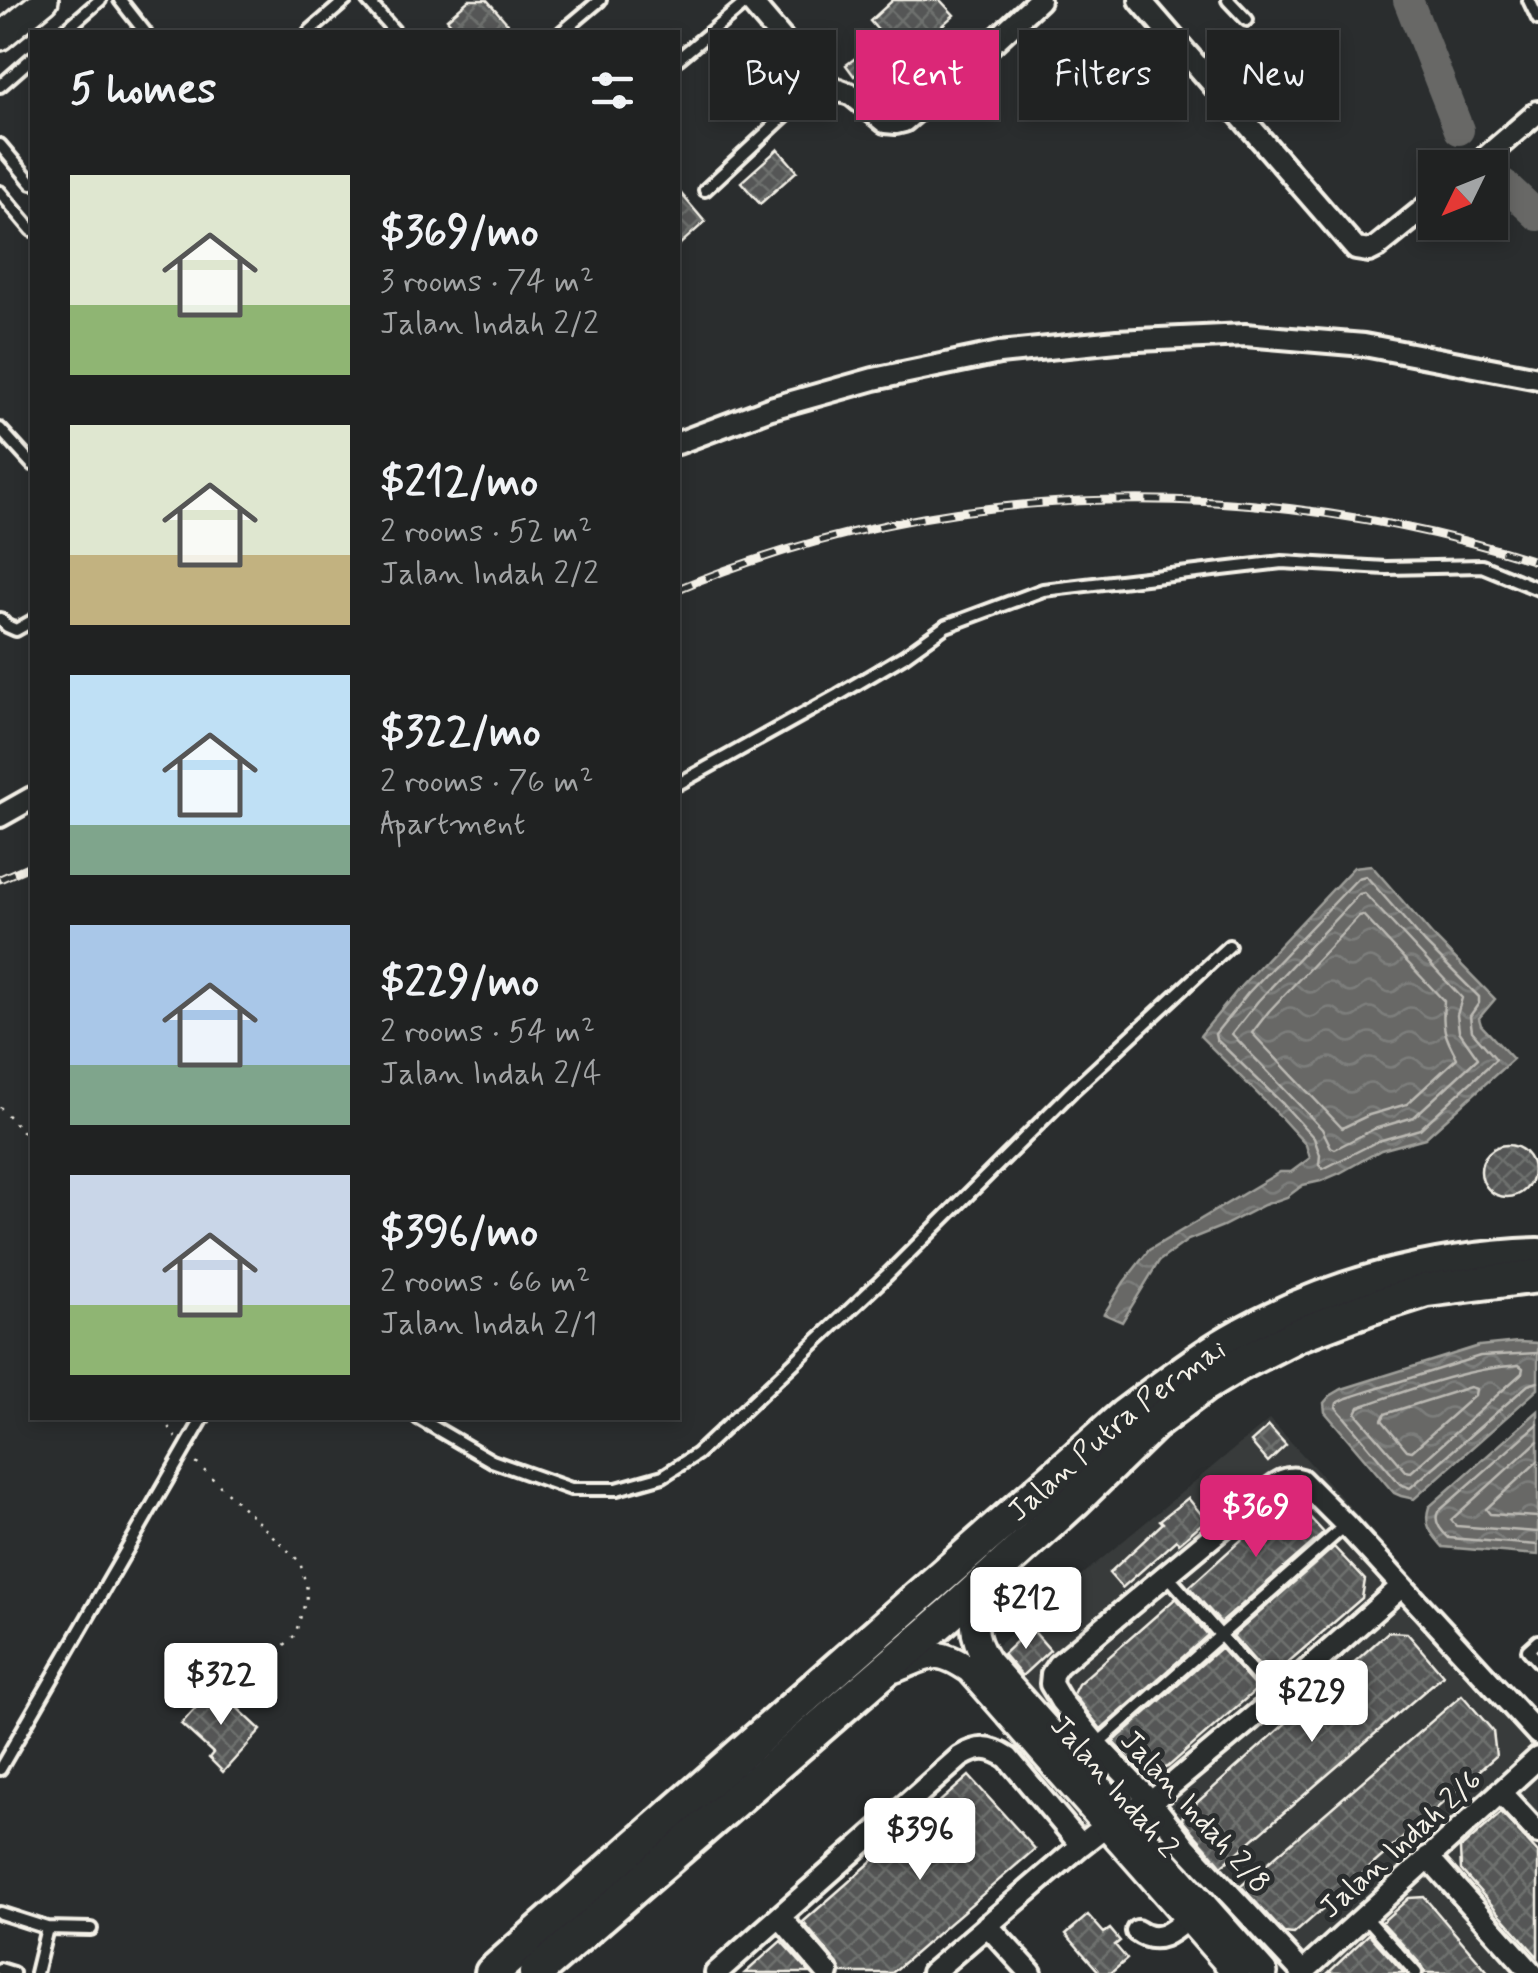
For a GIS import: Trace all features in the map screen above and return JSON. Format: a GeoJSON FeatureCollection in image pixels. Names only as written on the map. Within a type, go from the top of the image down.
{"type":"FeatureCollection","features":[{"type":"Feature","properties":{"kind":"main road","name":"Jalan Putra Permai"},"geometry":{"type":"LineString","coordinates":[[498,1970],[1124,1416],[1188,1368],[1280,1316],[1359,1285],[1438,1264],[1538,1255]]}},
{"type":"Feature","properties":{"kind":"main road","name":"Jalan Putra Permai"},"geometry":{"type":"LineString","coordinates":[[542,1969],[983,1584],[1153,1424],[1203,1386],[1297,1335],[1370,1308],[1426,1290],[1538,1276]]}},
{"type":"Feature","properties":{"kind":"street"},"geometry":{"type":"LineString","coordinates":[[0,36],[45,0]]}},
{"type":"Feature","properties":{"kind":"street"},"geometry":{"type":"LineString","coordinates":[[749,0],[775,30]]}},
{"type":"Feature","properties":{"kind":"street"},"geometry":{"type":"LineString","coordinates":[[836,89],[852,95],[885,122],[904,120],[1039,0]]}},
{"type":"Feature","properties":{"kind":"street"},"geometry":{"type":"LineString","coordinates":[[1140,0],[1356,249],[1377,247],[1418,214]]}},
{"type":"Feature","properties":{"kind":"street"},"geometry":{"type":"LineString","coordinates":[[1494,150],[1538,112]]}},
{"type":"Feature","properties":{"kind":"street"},"geometry":{"type":"LineString","coordinates":[[680,442],[771,408],[874,378],[999,353],[1117,341],[1245,336],[1364,345],[1538,378]]}},
{"type":"Feature","properties":{"kind":"street"},"geometry":{"type":"LineString","coordinates":[[0,816],[30,799]]}},
{"type":"Feature","properties":{"kind":"street"},"geometry":{"type":"LineString","coordinates":[[1167,1575],[1277,1484],[1293,1477],[1301,1480],[1538,1734]]}},
{"type":"Feature","properties":{"kind":"street","name":"Jalan Indah 2/8"},"geometry":{"type":"LineString","coordinates":[[1167,1575],[1058,1664],[1051,1684],[1096,1745],[1302,1973]]}},
{"type":"Feature","properties":{"kind":"street","name":"Jalan Indah 2"},"geometry":{"type":"LineString","coordinates":[[983,1584],[973,1630],[976,1643],[1188,1918],[1236,1973]]}},
{"type":"Feature","properties":{"kind":"street"},"geometry":{"type":"LineString","coordinates":[[932,1973],[1080,1845],[1114,1819],[1151,1802],[1402,1586]]}},
{"type":"Feature","properties":{"kind":"street","name":"Jalan Indah 2"},"geometry":{"type":"LineString","coordinates":[[879,1676],[938,1655],[950,1657],[970,1670],[1264,1973]]}},
{"type":"Feature","properties":{"kind":"street"},"geometry":{"type":"LineString","coordinates":[[716,1973],[960,1756],[974,1749],[996,1750],[1008,1758],[1080,1845]]}},
{"type":"Feature","properties":{"kind":"street","name":"Jalan Indah 2/6"},"geometry":{"type":"LineString","coordinates":[[1302,1973],[1538,1758]]}},
{"type":"Feature","properties":{"kind":"street"},"geometry":{"type":"LineString","coordinates":[[1500,1792],[1538,1833]]}},
{"type":"Feature","properties":{"kind":"street"},"geometry":{"type":"LineString","coordinates":[[1428,1857],[1532,1973]]}},
{"type":"Feature","properties":{"kind":"street"},"geometry":{"type":"LineString","coordinates":[[780,1917],[828,1973]]}},
{"type":"Feature","properties":{"kind":"street"},"geometry":{"type":"LineString","coordinates":[[1138,1931],[1144,1937],[1159,1938],[1188,1918]]}},
{"type":"Feature","properties":{"kind":"street"},"geometry":{"type":"LineString","coordinates":[[987,1925],[1032,1973]]}},
{"type":"Feature","properties":{"kind":"lane"},"geometry":{"type":"LineString","coordinates":[[64,30],[100,0]]}},
{"type":"Feature","properties":{"kind":"lane"},"geometry":{"type":"LineString","coordinates":[[120,0],[143,30]]}},
{"type":"Feature","properties":{"kind":"lane"},"geometry":{"type":"LineString","coordinates":[[311,30],[346,0]]}},
{"type":"Feature","properties":{"kind":"lane"},"geometry":{"type":"LineString","coordinates":[[366,0],[394,30]]}},
{"type":"Feature","properties":{"kind":"lane"},"geometry":{"type":"LineString","coordinates":[[564,30],[600,0]]}},
{"type":"Feature","properties":{"kind":"lane"},"geometry":{"type":"LineString","coordinates":[[680,58],[749,0]]}},
{"type":"Feature","properties":{"kind":"lane"},"geometry":{"type":"LineString","coordinates":[[1228,0],[1247,20]]}},
{"type":"Feature","properties":{"kind":"lane"},"geometry":{"type":"LineString","coordinates":[[1529,0],[1538,19]]}},
{"type":"Feature","properties":{"kind":"lane"},"geometry":{"type":"LineString","coordinates":[[0,86],[30,60]]}},
{"type":"Feature","properties":{"kind":"lane"},"geometry":{"type":"LineString","coordinates":[[705,190],[778,120]]}},
{"type":"Feature","properties":{"kind":"lane"},"geometry":{"type":"LineString","coordinates":[[0,144],[30,181]]}},
{"type":"Feature","properties":{"kind":"lane"},"geometry":{"type":"LineString","coordinates":[[0,192],[30,228]]}},
{"type":"Feature","properties":{"kind":"lane"},"geometry":{"type":"LineString","coordinates":[[0,429],[30,462]]}},
{"type":"Feature","properties":{"kind":"lane"},"geometry":{"type":"LineString","coordinates":[[680,783],[838,695],[946,626],[1043,590],[1282,562],[1386,568],[1482,566],[1538,589]]}},
{"type":"Feature","properties":{"kind":"lane"},"geometry":{"type":"LineString","coordinates":[[0,619],[16,630],[30,622]]}},
{"type":"Feature","properties":{"kind":"lane"},"geometry":{"type":"LineString","coordinates":[[421,1420],[492,1462],[572,1489],[617,1489],[663,1476],[697,1454],[886,1276],[1072,1090],[1229,946]]}},
{"type":"Feature","properties":{"kind":"lane"},"geometry":{"type":"LineString","coordinates":[[0,1770],[202,1420]]}},
{"type":"Feature","properties":{"kind":"lane"},"geometry":{"type":"LineString","coordinates":[[1096,1745],[1346,1525]]}},
{"type":"Feature","properties":{"kind":"lane"},"geometry":{"type":"LineString","coordinates":[[1167,1575],[1276,1698]]}},
{"type":"Feature","properties":{"kind":"lane"},"geometry":{"type":"LineString","coordinates":[[1538,1641],[1528,1650],[1538,1661]]}},
{"type":"Feature","properties":{"kind":"lane"},"geometry":{"type":"LineString","coordinates":[[0,1912],[47,1928],[91,1929]]}},
{"type":"Feature","properties":{"kind":"lane"},"geometry":{"type":"LineString","coordinates":[[1364,1915],[1416,1973]]}},
{"type":"Feature","properties":{"kind":"lane"},"geometry":{"type":"LineString","coordinates":[[36,1973],[47,1928]]}},
{"type":"Feature","properties":{"kind":"lane"},"geometry":{"type":"LineString","coordinates":[[0,1969],[13,1973]]}},
{"type":"Feature","properties":{"kind":"path"},"geometry":{"type":"LineString","coordinates":[[0,1107],[30,1140]]}},
{"type":"Feature","properties":{"kind":"path"},"geometry":{"type":"LineString","coordinates":[[165,1420],[183,1450],[300,1562],[308,1593],[295,1635],[275,1654],[205,1673],[190,1685]]}},
{"type":"Feature","properties":{"kind":"shaded area"},"geometry":{"type":"Polygon","coordinates":[[[1270,1419],[1538,1713],[1538,1973],[1279,1973],[993,1649],[1270,1419]]]}},
{"type":"Feature","properties":{"kind":"water"},"geometry":{"type":"Polygon","coordinates":[[[1371,865],[1495,999],[1479,1018],[1481,1025],[1513,1059],[1425,1138],[1381,1150],[1340,1173],[1303,1185],[1287,1197],[1188,1240],[1159,1261],[1122,1322],[1104,1314],[1149,1250],[1310,1158],[1306,1145],[1200,1036],[1241,986],[1354,867],[1371,865]]]}},
{"type":"Feature","properties":{"kind":"water"},"geometry":{"type":"Polygon","coordinates":[[[1538,1343],[1538,1389],[1414,1499],[1394,1493],[1325,1412],[1324,1403],[1342,1389],[1479,1346],[1538,1343]]]}},
{"type":"Feature","properties":{"kind":"water"},"geometry":{"type":"Polygon","coordinates":[[[1538,1411],[1538,1555],[1443,1547],[1428,1524],[1429,1507],[1538,1411]]]}},
{"type":"Feature","properties":{"kind":"building"},"geometry":{"type":"Polygon","coordinates":[[[469,0],[487,0],[513,30],[456,30],[447,19],[469,0]]]}},
{"type":"Feature","properties":{"kind":"building"},"geometry":{"type":"Polygon","coordinates":[[[893,0],[940,0],[954,15],[937,30],[878,30],[870,21],[893,0]]]}},
{"type":"Feature","properties":{"kind":"building"},"geometry":{"type":"Polygon","coordinates":[[[856,58],[856,75],[854,76],[846,65],[856,58]]]}},
{"type":"Feature","properties":{"kind":"building"},"geometry":{"type":"Polygon","coordinates":[[[778,149],[797,171],[760,204],[741,182],[778,149]]]}},
{"type":"Feature","properties":{"kind":"building"},"geometry":{"type":"Polygon","coordinates":[[[680,192],[705,222],[680,244],[680,192]]]}},
{"type":"Feature","properties":{"kind":"building"},"geometry":{"type":"Polygon","coordinates":[[[1507,1145],[1526,1152],[1533,1171],[1526,1190],[1507,1197],[1488,1190],[1481,1171],[1488,1152],[1507,1145]]]}},
{"type":"Feature","properties":{"kind":"building"},"geometry":{"type":"Polygon","coordinates":[[[1269,1426],[1286,1445],[1268,1462],[1251,1442],[1269,1426]]]}},
{"type":"Feature","properties":{"kind":"building"},"geometry":{"type":"Polygon","coordinates":[[[1188,1498],[1206,1520],[1179,1543],[1176,1540],[1122,1588],[1109,1573],[1163,1523],[1160,1520],[1188,1498]]]}},
{"type":"Feature","properties":{"kind":"building"},"geometry":{"type":"Polygon","coordinates":[[[1296,1502],[1324,1533],[1221,1623],[1189,1587],[1280,1505],[1296,1502]]]}},
{"type":"Feature","properties":{"kind":"building"},"geometry":{"type":"Polygon","coordinates":[[[1334,1547],[1365,1580],[1362,1598],[1270,1678],[1233,1636],[1334,1547]]]}},
{"type":"Feature","properties":{"kind":"building"},"geometry":{"type":"Polygon","coordinates":[[[1176,1598],[1208,1635],[1101,1729],[1073,1694],[1078,1684],[1176,1598]]]}},
{"type":"Feature","properties":{"kind":"building"},"geometry":{"type":"Polygon","coordinates":[[[1031,1628],[1050,1650],[1022,1676],[1003,1654],[1031,1628]]]}},
{"type":"Feature","properties":{"kind":"building"},"geometry":{"type":"Polygon","coordinates":[[[1388,1632],[1407,1633],[1443,1675],[1222,1866],[1182,1820],[1183,1815],[1388,1632]]]}},
{"type":"Feature","properties":{"kind":"building"},"geometry":{"type":"Polygon","coordinates":[[[1220,1648],[1257,1689],[1168,1767],[1145,1776],[1113,1742],[1220,1648]]]}},
{"type":"Feature","properties":{"kind":"building"},"geometry":{"type":"Polygon","coordinates":[[[215,1687],[261,1730],[223,1772],[209,1758],[213,1753],[181,1724],[215,1687]]]}},
{"type":"Feature","properties":{"kind":"building"},"geometry":{"type":"Polygon","coordinates":[[[1462,1695],[1493,1731],[1496,1756],[1294,1934],[1284,1933],[1241,1886],[1462,1695]]]}},
{"type":"Feature","properties":{"kind":"building"},"geometry":{"type":"Polygon","coordinates":[[[969,1776],[1035,1849],[892,1973],[841,1973],[803,1922],[969,1776]]]}},
{"type":"Feature","properties":{"kind":"building"},"geometry":{"type":"Polygon","coordinates":[[[1501,1813],[1538,1853],[1538,1957],[1461,1870],[1460,1849],[1501,1813]]]}},
{"type":"Feature","properties":{"kind":"building"},"geometry":{"type":"Polygon","coordinates":[[[1424,1897],[1489,1973],[1425,1973],[1382,1922],[1409,1898],[1424,1897]]]}},
{"type":"Feature","properties":{"kind":"building"},"geometry":{"type":"Polygon","coordinates":[[[1088,1915],[1104,1933],[1110,1929],[1120,1941],[1115,1945],[1127,1959],[1111,1973],[1100,1973],[1066,1934],[1088,1915]]]}},
{"type":"Feature","properties":{"kind":"building"},"geometry":{"type":"Polygon","coordinates":[[[1369,1934],[1404,1973],[1328,1973],[1369,1934]]]}},
{"type":"Feature","properties":{"kind":"building"},"geometry":{"type":"Polygon","coordinates":[[[781,1941],[810,1973],[745,1973],[781,1941]]]}},
{"type":"Feature","properties":{"kind":"waterway"},"geometry":{"type":"LineString","coordinates":[[1408,0],[1459,130]]}},
{"type":"Feature","properties":{"kind":"waterway"},"geometry":{"type":"LineString","coordinates":[[1508,188],[1538,216]]}},
{"type":"Feature","properties":{"kind":"railway"},"geometry":{"type":"LineString","coordinates":[[680,588],[781,552],[887,525],[996,508],[1105,500],[1215,502],[1324,513],[1432,533],[1538,562]]}},
{"type":"Feature","properties":{"kind":"railway"},"geometry":{"type":"LineString","coordinates":[[0,879],[30,866]]}}]}
